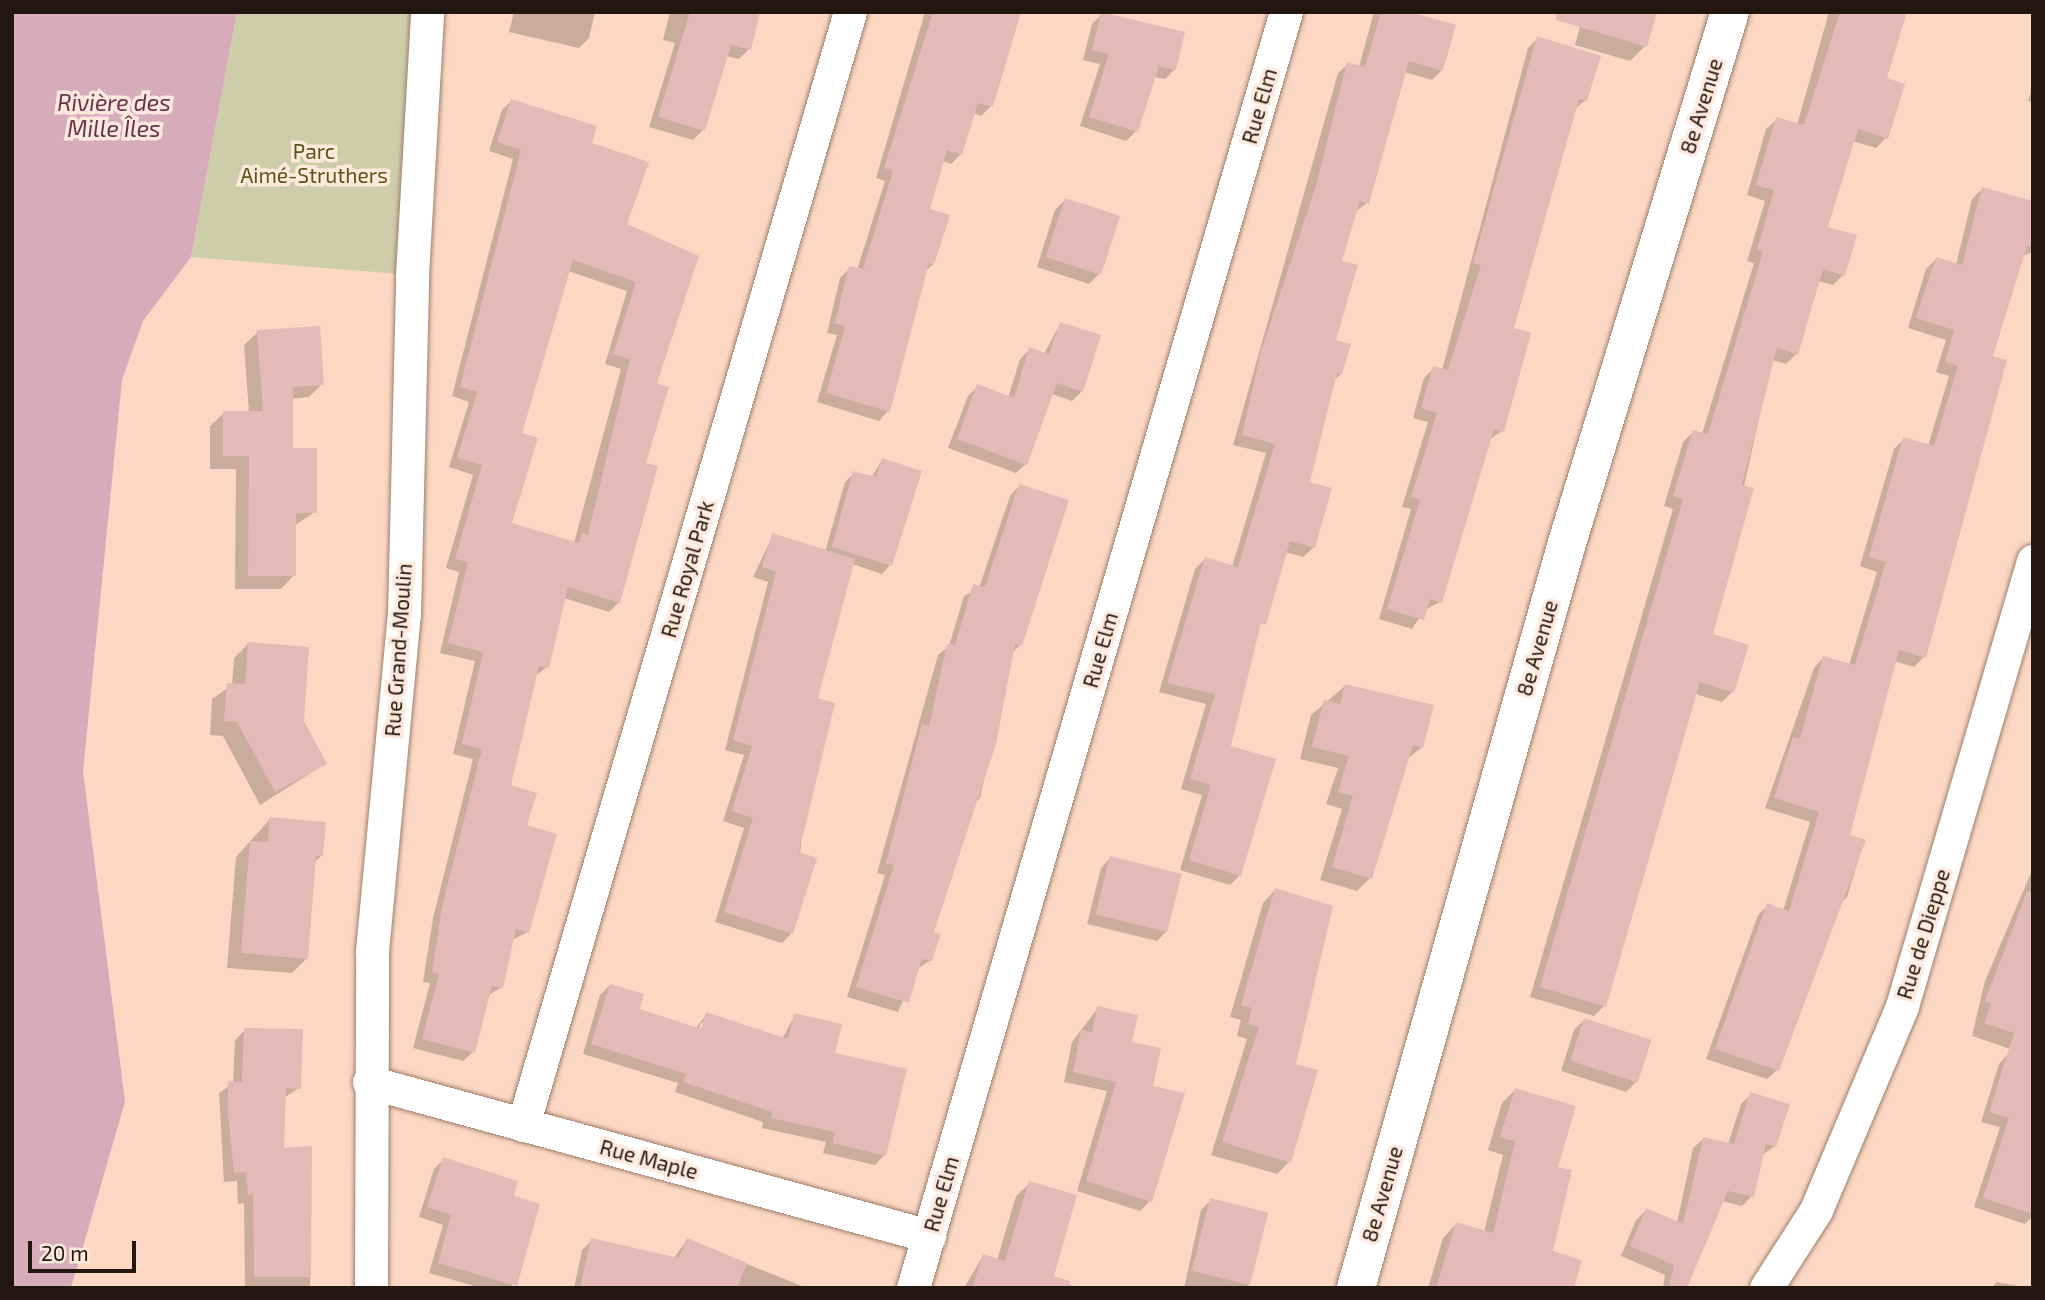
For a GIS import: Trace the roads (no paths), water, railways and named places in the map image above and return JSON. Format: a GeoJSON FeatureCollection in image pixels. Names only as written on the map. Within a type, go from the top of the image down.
{"type":"FeatureCollection","features":[{"type":"Feature","properties":{"kind":"street","name":"Rue Grand-Moulin"},"geometry":{"type":"LineString","coordinates":[[371,1288],[369,1083],[372,951],[404,614],[412,275],[428,12]]}},
{"type":"Feature","properties":{"kind":"street","name":"Rue Royal Park"},"geometry":{"type":"LineString","coordinates":[[523,1125],[850,12]]}},
{"type":"Feature","properties":{"kind":"street","name":"Rue Elm"},"geometry":{"type":"LineString","coordinates":[[913,1288],[1286,12]]}},
{"type":"Feature","properties":{"kind":"street","name":"8e Avenue"},"geometry":{"type":"LineString","coordinates":[[1356,1288],[1567,543],[1730,12]]}},
{"type":"Feature","properties":{"kind":"street","name":"Rue de Dieppe"},"geometry":{"type":"LineString","coordinates":[[1766,1288],[1816,1210],[1902,1006],[2033,561]]}},
{"type":"Feature","properties":{"kind":"street","name":"Rue Maple"},"geometry":{"type":"LineString","coordinates":[[369,1083],[929,1236]]}},
{"type":"Feature","properties":{"kind":"water","name":"Rivière des Mille Îles"},"geometry":{"type":"Polygon","coordinates":[[[12,12],[237,12],[191,257],[143,321],[122,380],[83,771],[125,1102],[71,1288],[12,1288],[12,12]]]}},
{"type":"Feature","properties":{"kind":"park label","name":"Parc Aimé-Struthers"},"geometry":{"type":"Point","coordinates":[314,163]}}]}
